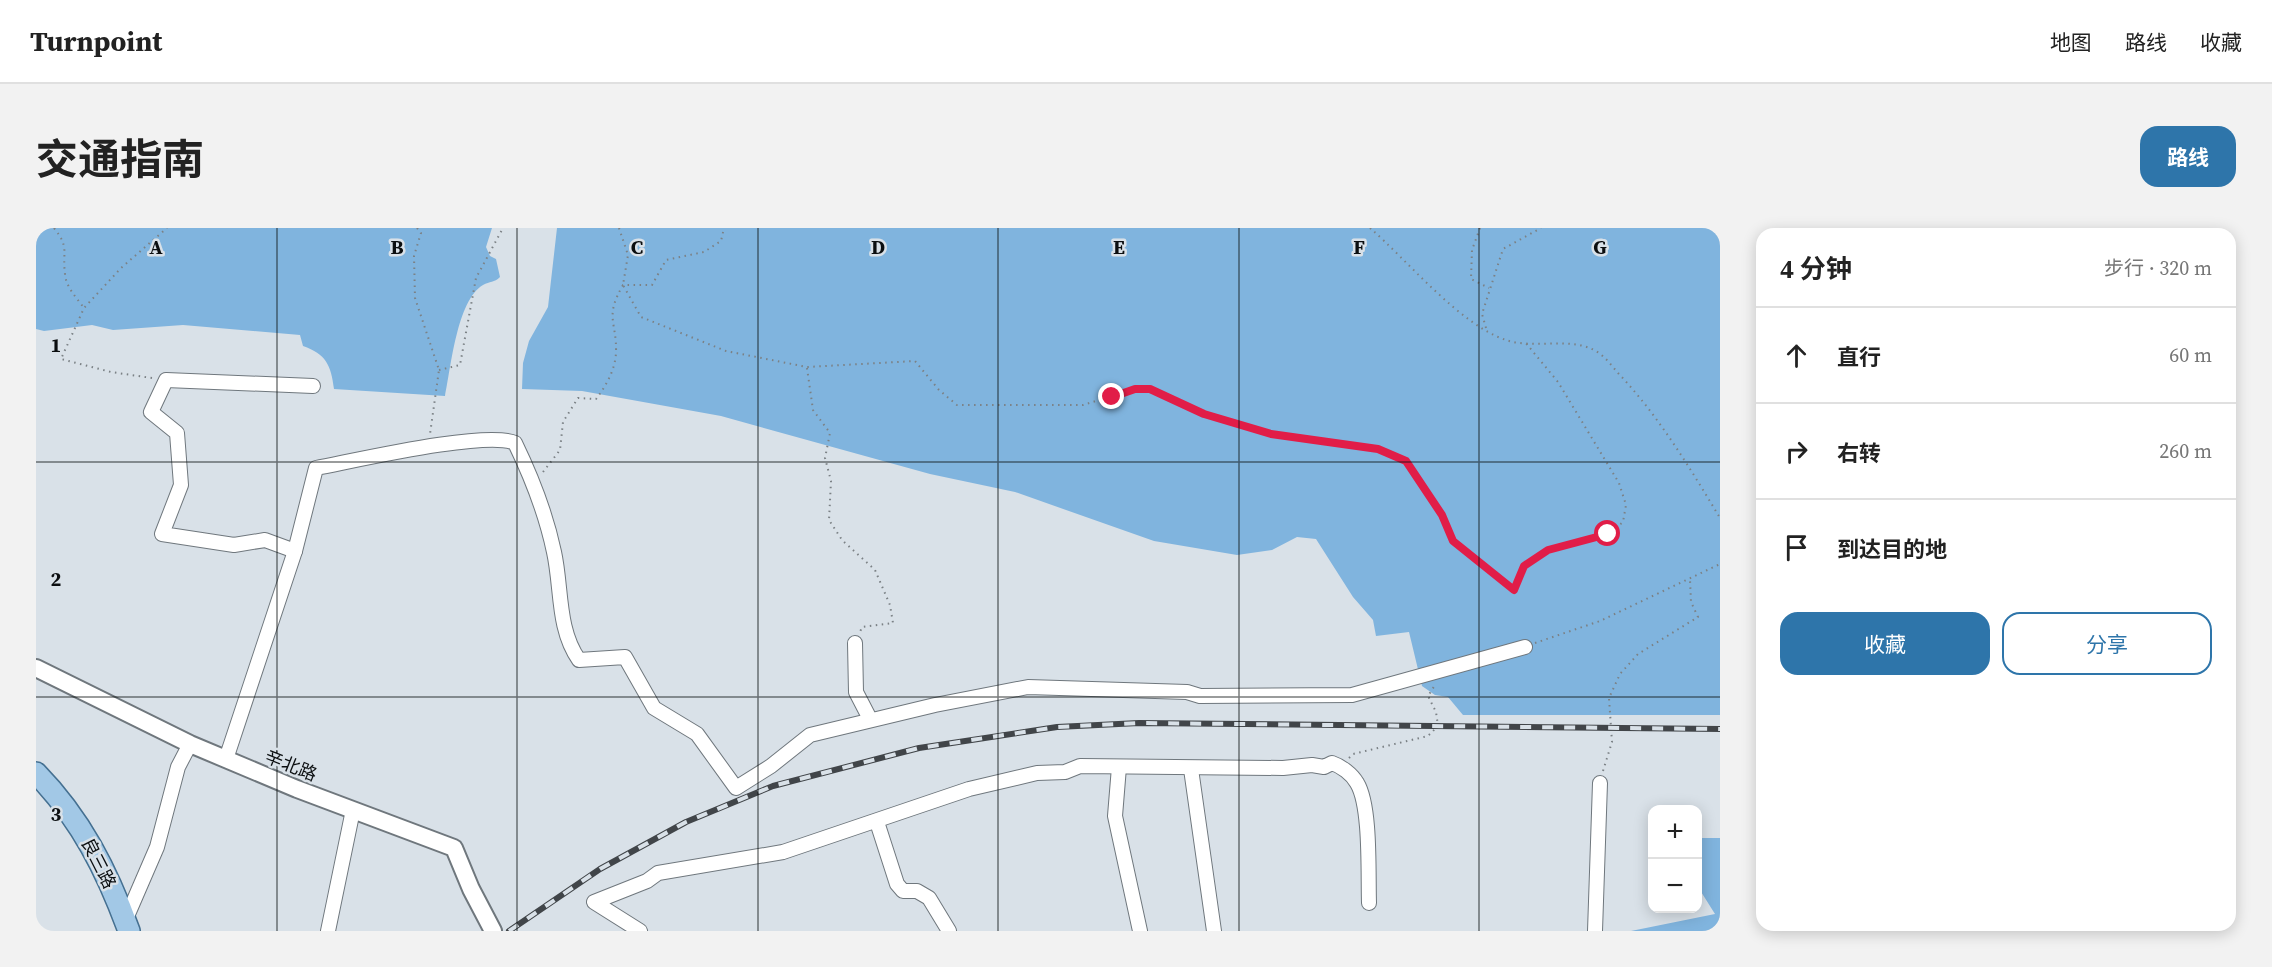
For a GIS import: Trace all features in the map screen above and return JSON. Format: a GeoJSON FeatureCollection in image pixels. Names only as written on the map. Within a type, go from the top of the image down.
{"type":"FeatureCollection","features":[{"type":"Feature","properties":{"kind":"main road","name":"良三路"},"geometry":{"type":"LineString","coordinates":[[36,773],[66,806],[89,841],[110,880],[127,926]]}},
{"type":"Feature","properties":{"kind":"street"},"geometry":{"type":"LineString","coordinates":[[295,551],[266,540],[234,544],[162,534],[181,484],[177,433],[150,412],[166,380],[313,386]]}},
{"type":"Feature","properties":{"kind":"street"},"geometry":{"type":"LineString","coordinates":[[226,759],[295,551],[316,468],[428,447],[495,438],[507,439],[515,443],[537,492],[555,553],[563,622],[571,648],[579,660],[626,657],[654,708],[697,734],[736,788],[771,766],[810,735],[870,719],[1028,687],[1187,692],[1200,696],[1352,695],[1525,647]]}},
{"type":"Feature","properties":{"kind":"street"},"geometry":{"type":"LineString","coordinates":[[855,642],[856,692],[870,719]]}},
{"type":"Feature","properties":{"kind":"street","name":"辛北路"},"geometry":{"type":"LineString","coordinates":[[36,668],[190,744],[454,848],[474,896],[493,931]]}},
{"type":"Feature","properties":{"kind":"street"},"geometry":{"type":"LineString","coordinates":[[127,926],[157,847],[178,767],[190,744]]}},
{"type":"Feature","properties":{"kind":"street"},"geometry":{"type":"LineString","coordinates":[[639,931],[594,902],[646,881],[658,873],[783,852],[969,789],[1037,773],[1065,772],[1080,766],[1191,769],[1283,768],[1312,765],[1324,767],[1332,763],[1340,766],[1357,782],[1364,801],[1369,903]]}},
{"type":"Feature","properties":{"kind":"street"},"geometry":{"type":"LineString","coordinates":[[1119,767],[1115,816],[1140,931]]}},
{"type":"Feature","properties":{"kind":"street"},"geometry":{"type":"LineString","coordinates":[[1191,769],[1214,931]]}},
{"type":"Feature","properties":{"kind":"street"},"geometry":{"type":"LineString","coordinates":[[1594,931],[1600,783]]}},
{"type":"Feature","properties":{"kind":"street"},"geometry":{"type":"LineString","coordinates":[[328,931],[353,810]]}},
{"type":"Feature","properties":{"kind":"street"},"geometry":{"type":"LineString","coordinates":[[877,822],[897,884],[903,891],[917,891],[929,898],[949,931]]}},
{"type":"Feature","properties":{"kind":"path"},"geometry":{"type":"LineString","coordinates":[[54,228],[65,242],[65,273],[68,286],[84,308]]}},
{"type":"Feature","properties":{"kind":"path"},"geometry":{"type":"LineString","coordinates":[[166,228],[121,268],[84,308],[61,359],[111,372],[166,380]]}},
{"type":"Feature","properties":{"kind":"path"},"geometry":{"type":"LineString","coordinates":[[417,228],[421,232],[414,256],[415,298],[439,370],[428,447]]}},
{"type":"Feature","properties":{"kind":"path"},"geometry":{"type":"LineString","coordinates":[[439,370],[460,365],[476,278],[503,228]]}},
{"type":"Feature","properties":{"kind":"path"},"geometry":{"type":"LineString","coordinates":[[537,492],[543,472],[560,450],[563,422],[578,398],[596,399],[608,383],[616,352],[612,316],[613,302],[623,285],[628,255],[619,228]]}},
{"type":"Feature","properties":{"kind":"path"},"geometry":{"type":"LineString","coordinates":[[623,285],[652,285],[666,260],[704,252],[721,241],[724,228]]}},
{"type":"Feature","properties":{"kind":"path"},"geometry":{"type":"LineString","coordinates":[[1370,228],[1463,316],[1506,340],[1581,344],[1600,353],[1635,391],[1689,467],[1720,518]]}},
{"type":"Feature","properties":{"kind":"path"},"geometry":{"type":"LineString","coordinates":[[1486,328],[1482,314],[1503,249],[1541,228]]}},
{"type":"Feature","properties":{"kind":"path"},"geometry":{"type":"LineString","coordinates":[[1478,229],[1472,250],[1471,279],[1489,288]]}},
{"type":"Feature","properties":{"kind":"path"},"geometry":{"type":"LineString","coordinates":[[623,285],[641,317],[726,351],[807,367],[915,360],[939,390],[957,405],[1083,405],[1135,389],[1150,389],[1204,414],[1271,434],[1378,449],[1406,461],[1442,515],[1453,541],[1514,590],[1524,566],[1548,550],[1608,534],[1623,522],[1626,505],[1619,483],[1564,392],[1525,342]]}},
{"type":"Feature","properties":{"kind":"path"},"geometry":{"type":"LineString","coordinates":[[807,367],[813,410],[830,433],[825,458],[831,482],[829,520],[842,540],[875,570],[890,605],[894,623],[862,627],[855,642]]}},
{"type":"Feature","properties":{"kind":"path"},"geometry":{"type":"LineString","coordinates":[[1525,647],[1600,621],[1720,564]]}},
{"type":"Feature","properties":{"kind":"path"},"geometry":{"type":"LineString","coordinates":[[1600,783],[1612,742],[1609,698],[1620,674],[1638,654],[1698,617],[1691,602],[1690,580]]}},
{"type":"Feature","properties":{"kind":"path"},"geometry":{"type":"LineString","coordinates":[[1340,766],[1353,754],[1428,736],[1438,726],[1436,712],[1428,696],[1445,669]]}},
{"type":"Feature","properties":{"kind":"path"},"geometry":{"type":"LineString","coordinates":[[1720,728],[1720,734]]}},
{"type":"Feature","properties":{"kind":"shaded area"},"geometry":{"type":"Polygon","coordinates":[[[36,228],[492,228],[486,247],[490,256],[496,259],[500,277],[483,285],[474,293],[467,305],[456,336],[445,396],[334,389],[326,361],[311,349],[303,346],[300,335],[183,325],[113,330],[92,325],[44,331],[36,329],[36,228]]]}},
{"type":"Feature","properties":{"kind":"shaded area"},"geometry":{"type":"Polygon","coordinates":[[[557,228],[1720,228],[1720,715],[1463,715],[1448,697],[1435,695],[1422,686],[1409,632],[1376,636],[1373,620],[1353,597],[1316,539],[1297,537],[1272,550],[1237,555],[1154,541],[1015,492],[930,474],[721,416],[582,391],[522,389],[523,363],[529,341],[548,307],[557,228]]]}},
{"type":"Feature","properties":{"kind":"shaded area"},"geometry":{"type":"Polygon","coordinates":[[[1702,838],[1720,838],[1720,931],[1631,931],[1715,914],[1702,893],[1702,838]]]}},
{"type":"Feature","properties":{"kind":"railway"},"geometry":{"type":"LineString","coordinates":[[509,931],[600,869],[686,822],[773,786],[919,748],[1057,727],[1139,723],[1720,729]]}},
{"type":"Feature","properties":{"kind":"route"},"geometry":{"type":"LineString","coordinates":[[1112,397],[1135,389],[1150,389],[1204,414],[1271,434],[1334,441],[1378,449],[1406,461],[1442,515],[1453,541],[1514,590],[1524,566],[1548,550],[1608,534]]}}]}
